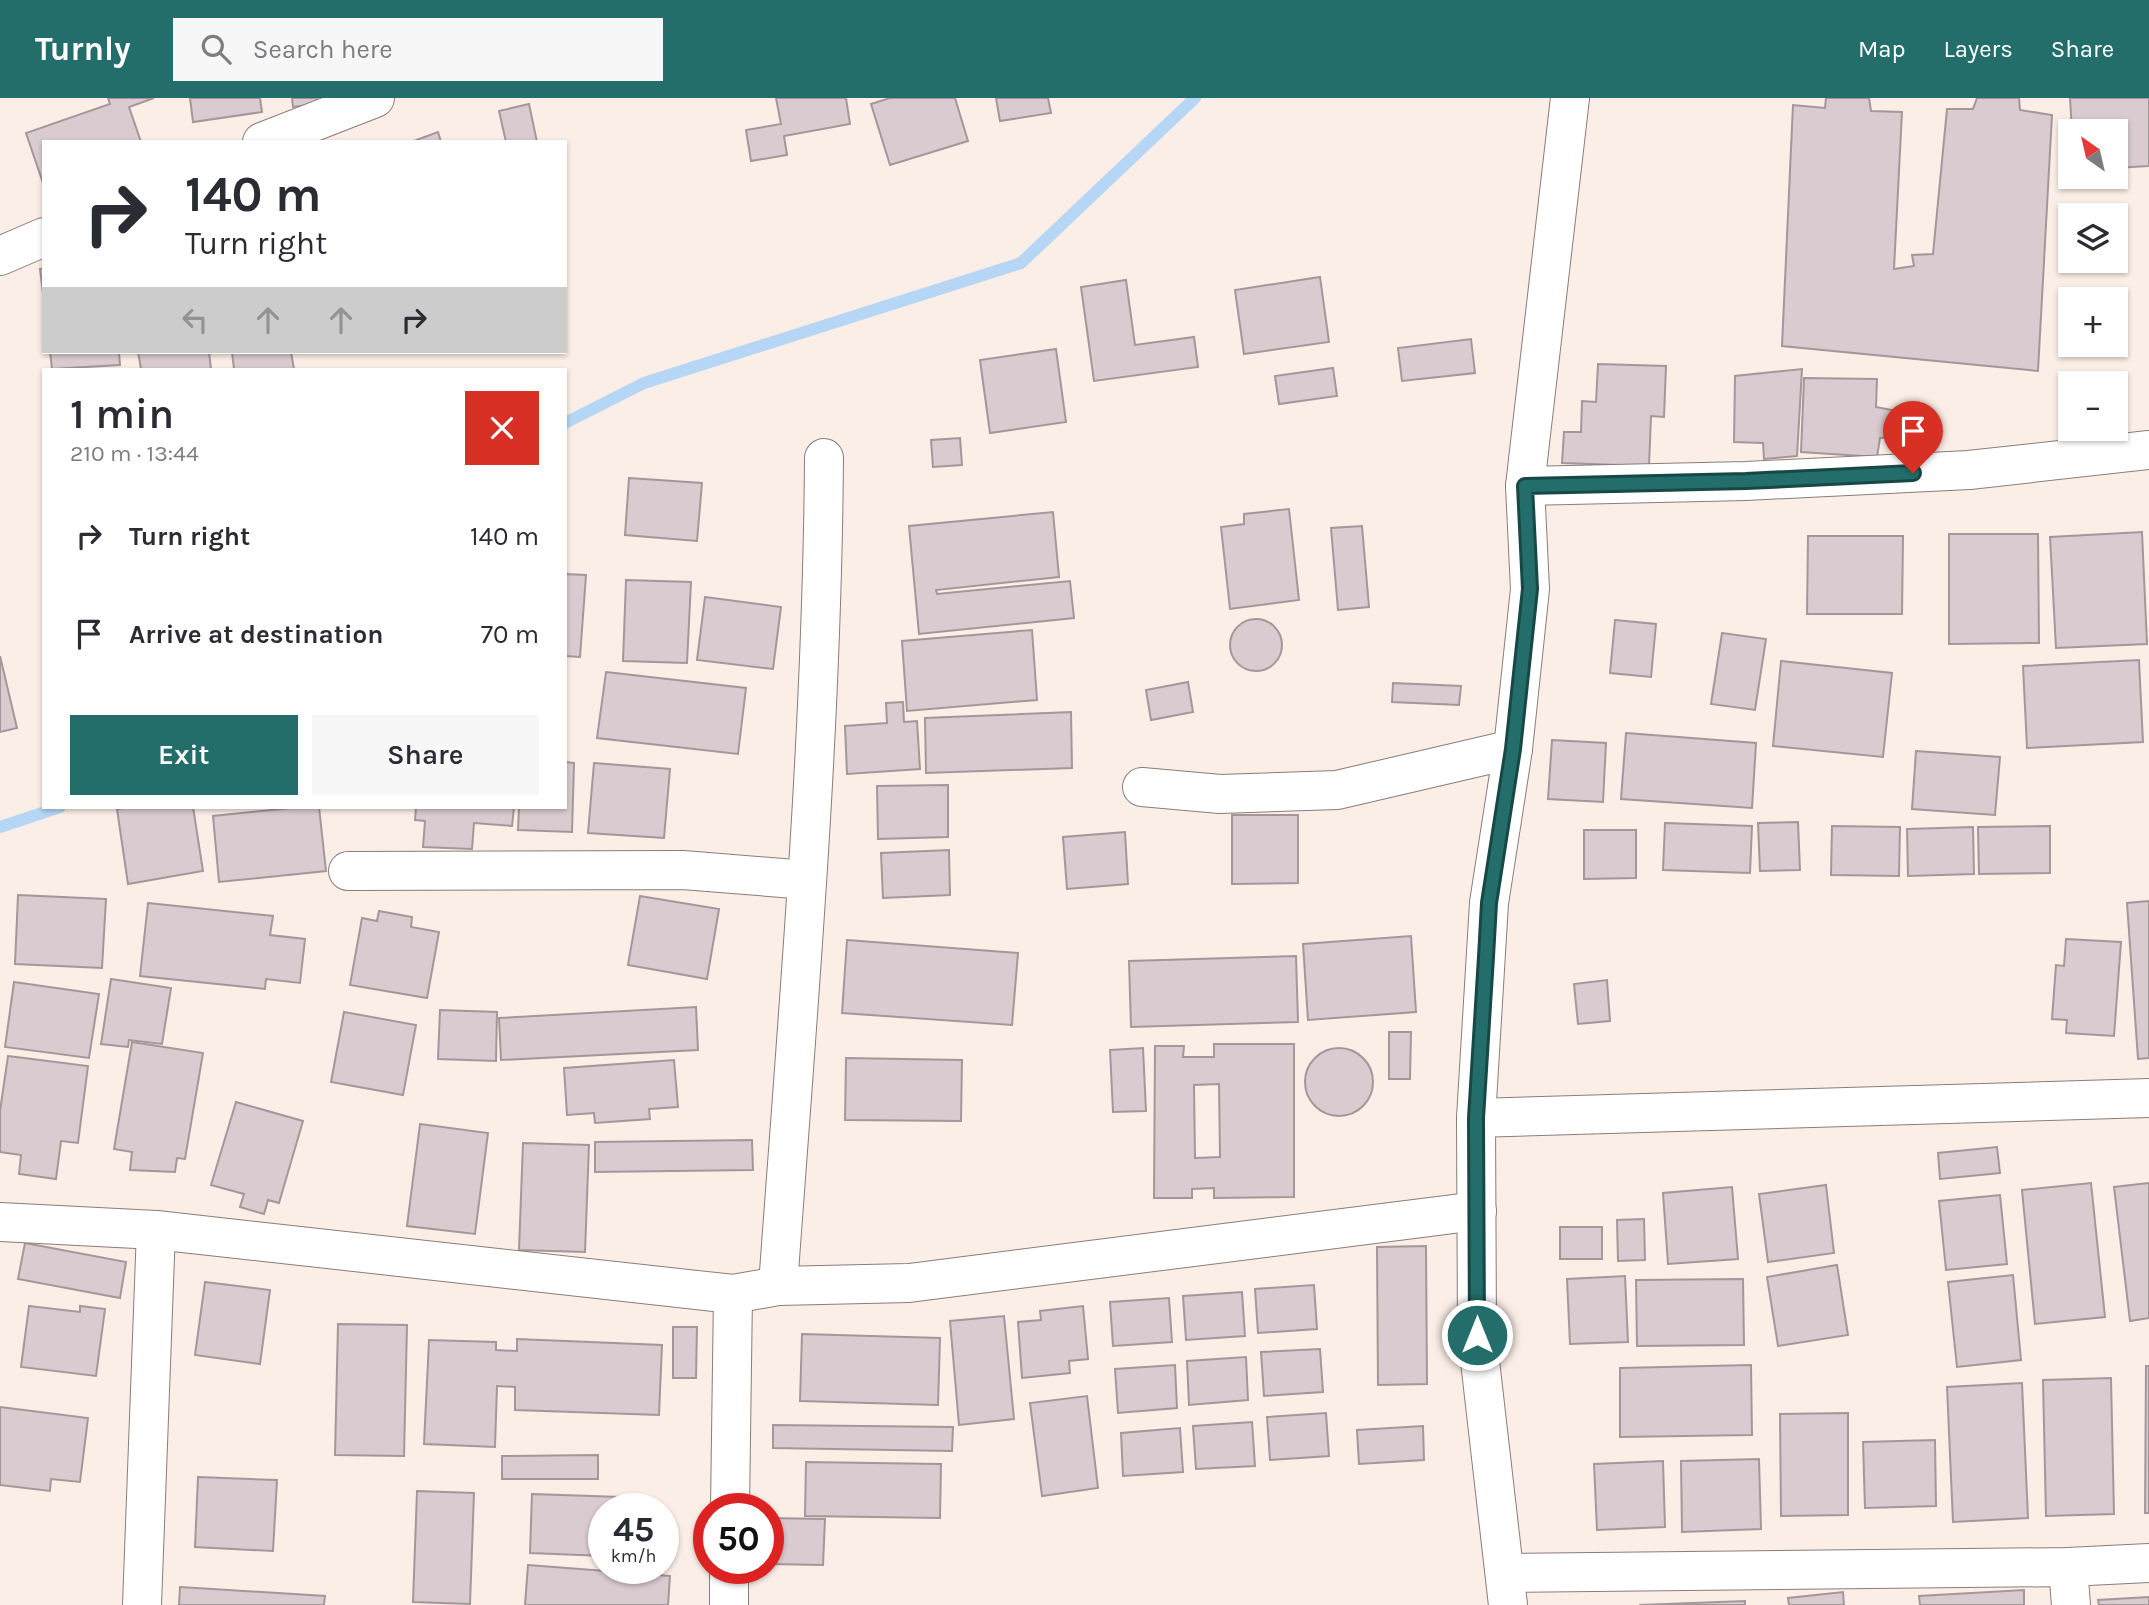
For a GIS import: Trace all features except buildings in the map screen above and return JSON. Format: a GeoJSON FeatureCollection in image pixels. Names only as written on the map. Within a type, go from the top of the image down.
{"type":"FeatureCollection","features":[{"type":"Feature","properties":{"kind":"street"},"geometry":{"type":"LineString","coordinates":[[267,140],[374,98]]}},
{"type":"Feature","properties":{"kind":"street"},"geometry":{"type":"LineString","coordinates":[[1570,98],[1525,486],[1530,589],[1513,749],[1489,903],[1476,1118],[1477,1335],[1506,1589],[2149,1563]]}},
{"type":"Feature","properties":{"kind":"street"},"geometry":{"type":"LineString","coordinates":[[1,250],[42,238]]}},
{"type":"Feature","properties":{"kind":"street"},"geometry":{"type":"LineString","coordinates":[[1525,486],[1746,481],[1969,470],[2149,450]]}},
{"type":"Feature","properties":{"kind":"street"},"geometry":{"type":"LineString","coordinates":[[778,1286],[807,880],[823,587],[824,458]]}},
{"type":"Feature","properties":{"kind":"street"},"geometry":{"type":"LineString","coordinates":[[1142,787],[1220,794],[1337,790],[1513,749]]}},
{"type":"Feature","properties":{"kind":"street"},"geometry":{"type":"LineString","coordinates":[[348,871],[683,870],[807,880]]}},
{"type":"Feature","properties":{"kind":"street"},"geometry":{"type":"LineString","coordinates":[[1476,1118],[2149,1098]]}},
{"type":"Feature","properties":{"kind":"street"},"geometry":{"type":"LineString","coordinates":[[0,1222],[156,1230],[733,1294],[778,1286],[909,1283],[1477,1211]]}},
{"type":"Feature","properties":{"kind":"street"},"geometry":{"type":"LineString","coordinates":[[142,1605],[156,1230]]}},
{"type":"Feature","properties":{"kind":"street"},"geometry":{"type":"LineString","coordinates":[[730,1493],[733,1294]]}},
{"type":"Feature","properties":{"kind":"street"},"geometry":{"type":"LineString","coordinates":[[2068,1567],[2071,1605]]}},
{"type":"Feature","properties":{"kind":"street"},"geometry":{"type":"LineString","coordinates":[[729,1584],[729,1605]]}},
{"type":"Feature","properties":{"kind":"waterway"},"geometry":{"type":"LineString","coordinates":[[567,422],[644,383],[1021,263],[1195,98]]}},
{"type":"Feature","properties":{"kind":"waterway"},"geometry":{"type":"LineString","coordinates":[[0,827],[54,809]]}},
{"type":"Feature","properties":{"kind":"route"},"geometry":{"type":"LineString","coordinates":[[1477,1335],[1476,1118],[1489,903],[1513,749],[1530,589],[1525,486],[1746,481],[1913,473]]}}]}
